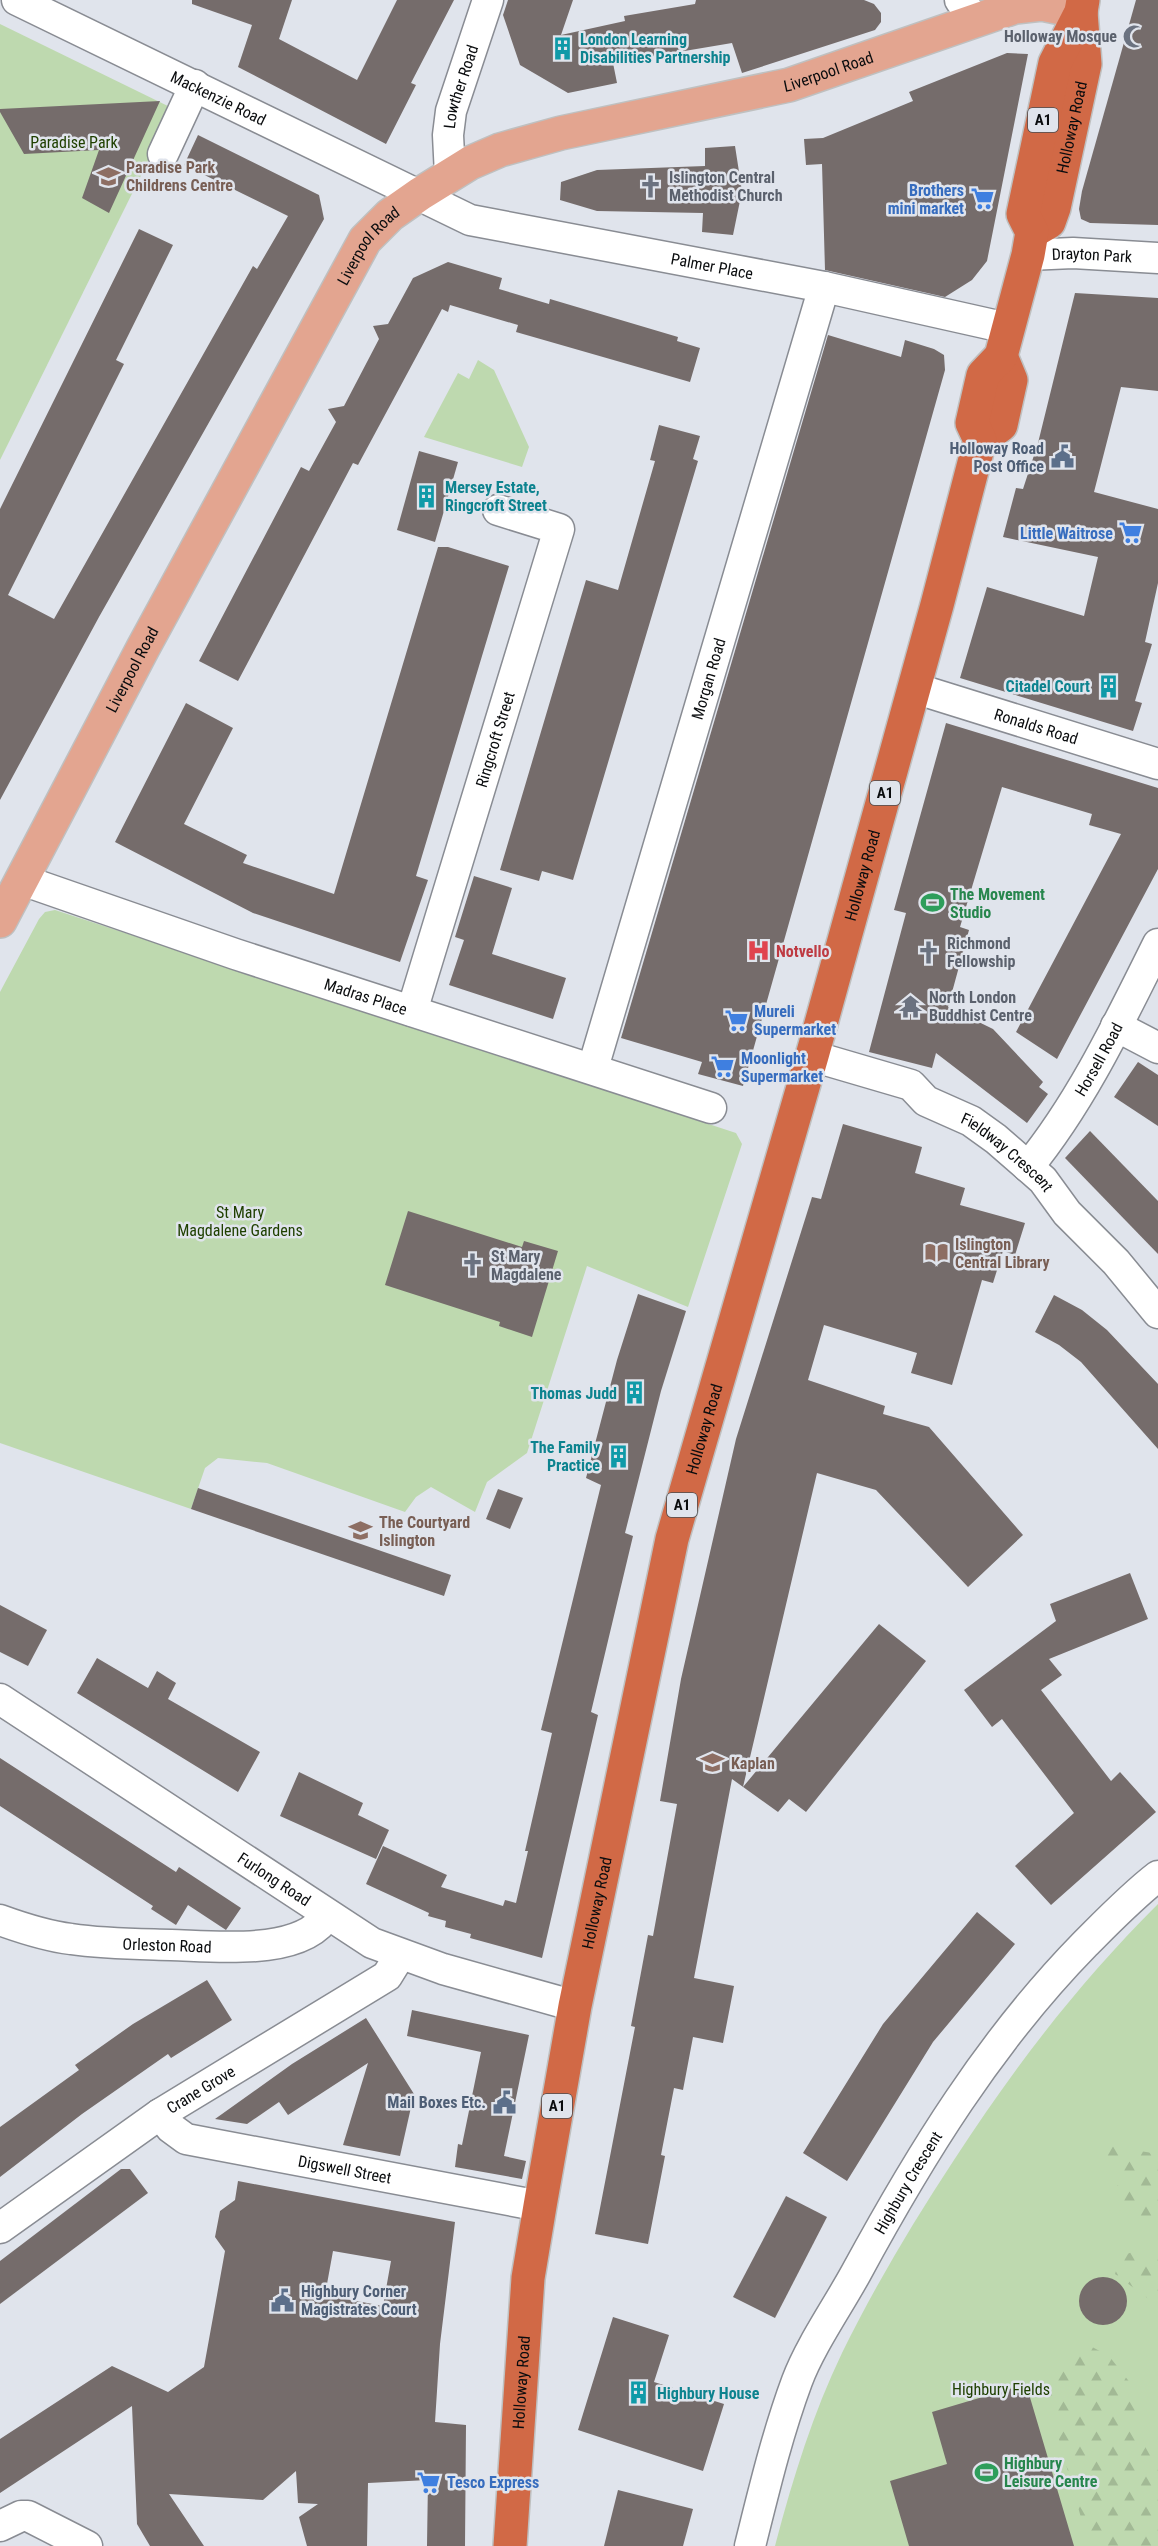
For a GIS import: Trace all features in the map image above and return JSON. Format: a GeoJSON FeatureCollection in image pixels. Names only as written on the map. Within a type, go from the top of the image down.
{"type":"FeatureCollection","features":[{"type":"Feature","properties":{"kind":"highway","name":"Holloway Road"},"geometry":{"type":"LineString","coordinates":[[510,2546],[528,2277],[575,2006],[672,1539],[812,1056],[914,688],[980,440],[972,423],[982,375],[1004,342],[1030,243],[1049,222],[1054,208],[1085,64],[1082,6]]}},
{"type":"Feature","properties":{"kind":"main road","name":"Liverpool Road"},"geometry":{"type":"LineString","coordinates":[[0,921],[13,883],[365,240],[390,215],[420,194],[489,154],[528,141],[789,86],[968,10],[1030,3],[1082,6]]}},
{"type":"Feature","properties":{"kind":"street","name":"Mackenzie Road"},"geometry":{"type":"LineString","coordinates":[[17,0],[420,194]]}},
{"type":"Feature","properties":{"kind":"street","name":"Lowther Road"},"geometry":{"type":"LineString","coordinates":[[450,176],[448,135],[451,111],[488,0]]}},
{"type":"Feature","properties":{"kind":"street"},"geometry":{"type":"LineString","coordinates":[[163,154],[195,85]]}},
{"type":"Feature","properties":{"kind":"street","name":"Palmer Place"},"geometry":{"type":"LineString","coordinates":[[420,194],[483,224],[824,287],[1004,342]]}},
{"type":"Feature","properties":{"kind":"street","name":"Drayton Park"},"geometry":{"type":"LineString","coordinates":[[1030,243],[1073,253],[1158,258]]}},
{"type":"Feature","properties":{"kind":"street","name":"Morgan Road"},"geometry":{"type":"LineString","coordinates":[[593,1068],[824,287]]}},
{"type":"Feature","properties":{"kind":"street","name":"Ringcroft Street"},"geometry":{"type":"LineString","coordinates":[[412,1011],[559,529],[498,510]]}},
{"type":"Feature","properties":{"kind":"street","name":"Ronalds Road"},"geometry":{"type":"LineString","coordinates":[[914,688],[1158,764]]}},
{"type":"Feature","properties":{"kind":"street","name":"Madras Place"},"geometry":{"type":"LineString","coordinates":[[13,883],[593,1068],[711,1108]]}},
{"type":"Feature","properties":{"kind":"street","name":"Horsell Road"},"geometry":{"type":"LineString","coordinates":[[1028,1167],[1055,1132],[1116,1026],[1158,944]]}},
{"type":"Feature","properties":{"kind":"street"},"geometry":{"type":"LineString","coordinates":[[1116,1026],[1158,1048]]}},
{"type":"Feature","properties":{"kind":"street","name":"Fieldway Crescent"},"geometry":{"type":"LineString","coordinates":[[812,1056],[911,1085],[926,1101],[971,1121],[1042,1180],[1067,1213],[1116,1262],[1158,1313]]}},
{"type":"Feature","properties":{"kind":"street","name":"Furlong Road"},"geometry":{"type":"LineString","coordinates":[[0,1699],[364,1938],[400,1955],[442,1970],[575,2006]]}},
{"type":"Feature","properties":{"kind":"street","name":"Highbury Crescent"},"geometry":{"type":"LineString","coordinates":[[750,2546],[771,2461],[798,2378],[902,2188],[975,2076],[1017,2020],[1059,1971],[1111,1918],[1158,1876]]}},
{"type":"Feature","properties":{"kind":"street","name":"Orleston Road"},"geometry":{"type":"LineString","coordinates":[[0,1920],[68,1939],[94,1942],[243,1946],[288,1940],[317,1927],[327,1915]]}},
{"type":"Feature","properties":{"kind":"street","name":"Crane Grove"},"geometry":{"type":"LineString","coordinates":[[0,2228],[160,2114],[387,1976],[400,1955]]}},
{"type":"Feature","properties":{"kind":"street","name":"Digswell Street"},"geometry":{"type":"LineString","coordinates":[[160,2114],[186,2139],[540,2206]]}},
{"type":"Feature","properties":{"kind":"street"},"geometry":{"type":"LineString","coordinates":[[0,2526],[21,2516],[28,2516],[87,2546]]}},
{"type":"Feature","properties":{"kind":"green space","name":"Paradise Park"},"geometry":{"type":"Polygon","coordinates":[[[0,24],[174,109],[0,460],[0,24]]]}},
{"type":"Feature","properties":{"kind":"green space"},"geometry":{"type":"Polygon","coordinates":[[[478,360],[494,370],[529,447],[522,467],[424,437],[458,373],[469,379],[478,360]]]}},
{"type":"Feature","properties":{"kind":"green space","name":"St Mary Magdalene Gardens"},"geometry":{"type":"Polygon","coordinates":[[[55,910],[736,1133],[742,1144],[688,1307],[587,1266],[527,1453],[487,1482],[475,1512],[431,1487],[416,1497],[405,1512],[267,1463],[218,1458],[205,1468],[191,1509],[0,1443],[0,992],[39,919],[45,912],[55,910]]]}},
{"type":"Feature","properties":{"kind":"green space","name":"Highbury Fields"},"geometry":{"type":"Polygon","coordinates":[[[1158,1904],[1158,2546],[775,2546],[804,2448],[831,2376],[868,2303],[909,2231],[977,2125],[1024,2059],[1074,1996],[1158,1904]]]}},
{"type":"Feature","properties":{"kind":"green space"},"geometry":{"type":"Polygon","coordinates":[[[1092,2143],[1158,2154],[1158,2226],[1132,2219],[1122,2208],[1116,2187],[1127,2176],[1098,2157],[1092,2143]]]}},
{"type":"Feature","properties":{"kind":"green space"},"geometry":{"type":"Polygon","coordinates":[[[1141,2249],[1158,2251],[1158,2300],[1150,2300],[1115,2274],[1121,2256],[1141,2249]]]}},
{"type":"Feature","properties":{"kind":"green space"},"geometry":{"type":"Polygon","coordinates":[[[1081,2341],[1109,2356],[1135,2389],[1142,2441],[1158,2470],[1158,2546],[1089,2546],[1043,2383],[1081,2341]]]}},
{"type":"Feature","properties":{"kind":"building"},"geometry":{"type":"Polygon","coordinates":[[[192,0],[292,0],[279,39],[357,80],[397,0],[454,0],[411,83],[416,85],[386,144],[238,67],[252,25],[192,4],[192,0]]]}},
{"type":"Feature","properties":{"kind":"building"},"geometry":{"type":"Polygon","coordinates":[[[508,0],[573,0],[561,35],[625,21],[624,16],[695,4],[696,0],[864,0],[874,4],[881,13],[881,22],[875,30],[742,73],[732,43],[613,63],[617,83],[568,93],[520,65],[503,15],[508,0]]]}},
{"type":"Feature","properties":{"kind":"building"},"geometry":{"type":"Polygon","coordinates":[[[1136,0],[1158,0],[1158,225],[1090,223],[1081,219],[1079,209],[1082,191],[1136,0]]]}},
{"type":"Feature","properties":{"kind":"building"},"geometry":{"type":"Polygon","coordinates":[[[1007,53],[1028,54],[987,261],[972,280],[945,297],[825,270],[822,164],[806,165],[804,139],[823,138],[913,101],[909,92],[1007,53]]]}},
{"type":"Feature","properties":{"kind":"building","name":"Paradise Park Childrens Centre"},"geometry":{"type":"Polygon","coordinates":[[[160,101],[109,213],[82,198],[99,150],[24,154],[0,112],[0,109],[160,101]]]}},
{"type":"Feature","properties":{"kind":"building"},"geometry":{"type":"Polygon","coordinates":[[[198,135],[319,195],[324,219],[99,617],[0,800],[0,509],[139,229],[173,245],[116,360],[124,364],[8,595],[54,619],[253,266],[257,269],[288,216],[184,165],[198,135]]]}},
{"type":"Feature","properties":{"kind":"building","name":"Islington Central Methodist Church"},"geometry":{"type":"Polygon","coordinates":[[[735,146],[742,191],[733,235],[702,232],[703,213],[597,211],[560,200],[561,182],[597,170],[705,166],[705,148],[735,146]]]}},
{"type":"Feature","properties":{"kind":"building"},"geometry":{"type":"Polygon","coordinates":[[[448,262],[502,278],[499,289],[549,304],[550,299],[678,337],[677,341],[700,348],[690,382],[516,332],[518,325],[450,305],[448,312],[442,309],[358,465],[353,463],[238,681],[199,661],[301,467],[309,471],[336,422],[328,409],[344,406],[379,339],[373,326],[388,324],[413,278],[448,262]]]}},
{"type":"Feature","properties":{"kind":"building"},"geometry":{"type":"Polygon","coordinates":[[[1075,293],[1158,298],[1158,391],[1121,387],[1094,492],[1158,509],[1158,583],[1145,642],[1152,644],[1135,701],[1142,703],[1133,731],[960,678],[987,587],[1084,616],[1098,557],[1003,537],[1016,488],[1023,489],[1038,443],[1075,293]]]}},
{"type":"Feature","properties":{"kind":"building"},"geometry":{"type":"Polygon","coordinates":[[[828,335],[901,357],[905,340],[934,349],[944,355],[945,370],[743,1086],[698,1074],[702,1062],[621,1038],[828,335]]]}},
{"type":"Feature","properties":{"kind":"building"},"geometry":{"type":"Polygon","coordinates":[[[659,425],[700,436],[693,459],[698,461],[573,880],[542,871],[539,881],[500,870],[586,580],[618,590],[655,461],[650,460],[659,425]]]}},
{"type":"Feature","properties":{"kind":"building","name":"Mersey Estate, Ringcroft Street"},"geometry":{"type":"Polygon","coordinates":[[[419,451],[458,462],[435,542],[397,530],[419,451]]]}},
{"type":"Feature","properties":{"kind":"building"},"geometry":{"type":"Polygon","coordinates":[[[438,547],[448,547],[509,566],[416,876],[428,880],[400,962],[253,913],[115,842],[186,703],[233,728],[184,824],[247,855],[243,863],[334,894],[438,547]]]}},
{"type":"Feature","properties":{"kind":"building"},"geometry":{"type":"Polygon","coordinates":[[[946,723],[1158,788],[1158,869],[1057,1059],[1016,1032],[1121,834],[1089,825],[1092,814],[1002,787],[960,927],[969,930],[948,1007],[993,1029],[1043,1082],[1039,1087],[1048,1094],[1027,1123],[936,1053],[932,1068],[869,1052],[906,913],[894,910],[946,723]]]}},
{"type":"Feature","properties":{"kind":"building"},"geometry":{"type":"Polygon","coordinates":[[[474,876],[512,888],[492,954],[566,978],[553,1019],[449,985],[464,940],[455,937],[474,876]]]}},
{"type":"Feature","properties":{"kind":"building"},"geometry":{"type":"Polygon","coordinates":[[[1138,1062],[1158,1075],[1158,1126],[1114,1097],[1138,1062]]]}},
{"type":"Feature","properties":{"kind":"building"},"geometry":{"type":"Polygon","coordinates":[[[843,1124],[922,1147],[915,1173],[965,1188],[960,1205],[1025,1223],[1015,1255],[1003,1251],[993,1283],[982,1280],[952,1385],[911,1373],[917,1353],[824,1325],[808,1380],[885,1406],[883,1414],[929,1427],[1023,1535],[968,1587],[876,1490],[817,1473],[743,1787],[732,1779],[694,1978],[734,1986],[723,2043],[693,2037],[683,2090],[674,2088],[661,2155],[665,2156],[648,2244],[595,2234],[635,2027],[631,2026],[648,1935],[653,1936],[677,1804],[660,1801],[681,1679],[736,1439],[812,1197],[821,1199],[843,1124]]]}},
{"type":"Feature","properties":{"kind":"building"},"geometry":{"type":"Polygon","coordinates":[[[1090,1131],[1158,1201],[1158,1254],[1065,1158],[1090,1131]]]}},
{"type":"Feature","properties":{"kind":"building","name":"St Mary Magdalene"},"geometry":{"type":"Polygon","coordinates":[[[408,1211],[522,1247],[524,1241],[558,1251],[532,1337],[499,1326],[500,1322],[385,1285],[408,1211]]]}},
{"type":"Feature","properties":{"kind":"building"},"geometry":{"type":"Polygon","coordinates":[[[638,1294],[686,1311],[661,1391],[625,1533],[633,1536],[591,1712],[598,1715],[542,1958],[470,1938],[471,1934],[445,1927],[446,1921],[428,1916],[429,1913],[366,1884],[383,1846],[447,1875],[441,1887],[503,1906],[505,1900],[516,1903],[528,1851],[525,1851],[552,1733],[541,1730],[601,1485],[586,1478],[617,1360],[638,1294]]]}},
{"type":"Feature","properties":{"kind":"building"},"geometry":{"type":"Polygon","coordinates":[[[1054,1295],[1082,1310],[1107,1330],[1158,1384],[1158,1449],[1081,1362],[1059,1345],[1035,1332],[1054,1295]]]}},
{"type":"Feature","properties":{"kind":"building"},"geometry":{"type":"Polygon","coordinates":[[[198,1488],[451,1575],[444,1596],[191,1509],[198,1488]]]}},
{"type":"Feature","properties":{"kind":"building"},"geometry":{"type":"Polygon","coordinates":[[[498,1489],[523,1498],[510,1529],[486,1519],[498,1489]]]}},
{"type":"Feature","properties":{"kind":"building"},"geometry":{"type":"Polygon","coordinates":[[[1130,1573],[1148,1619],[1049,1659],[1062,1675],[1041,1690],[1111,1781],[1120,1772],[1156,1812],[1051,1905],[1015,1866],[1074,1813],[1002,1719],[992,1727],[964,1690],[1056,1621],[1050,1604],[1130,1573]]]}},
{"type":"Feature","properties":{"kind":"building"},"geometry":{"type":"Polygon","coordinates":[[[0,1605],[47,1630],[28,1666],[0,1652],[0,1605]]]}},
{"type":"Feature","properties":{"kind":"building"},"geometry":{"type":"Polygon","coordinates":[[[879,1624],[926,1661],[806,1812],[789,1799],[778,1812],[743,1787],[879,1624]]]}},
{"type":"Feature","properties":{"kind":"building"},"geometry":{"type":"Polygon","coordinates":[[[97,1658],[148,1688],[157,1671],[176,1683],[168,1699],[260,1752],[238,1792],[77,1693],[97,1658]]]}},
{"type":"Feature","properties":{"kind":"building"},"geometry":{"type":"Polygon","coordinates":[[[0,1758],[176,1872],[179,1867],[241,1908],[226,1930],[188,1905],[176,1925],[151,1909],[153,1906],[0,1806],[0,1758]]]}},
{"type":"Feature","properties":{"kind":"building"},"geometry":{"type":"Polygon","coordinates":[[[299,1772],[363,1803],[358,1815],[389,1830],[376,1859],[280,1816],[299,1772]]]}},
{"type":"Feature","properties":{"kind":"building"},"geometry":{"type":"Polygon","coordinates":[[[977,1912],[1015,1944],[933,2042],[847,2181],[803,2153],[883,2024],[977,1912]]]}},
{"type":"Feature","properties":{"kind":"building"},"geometry":{"type":"Polygon","coordinates":[[[207,1980],[232,2020],[171,2058],[168,2054],[82,2114],[0,2177],[0,2127],[79,2070],[75,2065],[133,2024],[207,1980]]]}},
{"type":"Feature","properties":{"kind":"building"},"geometry":{"type":"Polygon","coordinates":[[[412,2010],[529,2035],[504,2156],[526,2161],[522,2179],[455,2167],[458,2144],[462,2145],[481,2052],[407,2036],[412,2010]]]}},
{"type":"Feature","properties":{"kind":"building"},"geometry":{"type":"Polygon","coordinates":[[[366,2018],[414,2094],[400,2156],[343,2145],[368,2063],[288,2115],[279,2102],[247,2124],[215,2119],[292,2064],[366,2018]]]}},
{"type":"Feature","properties":{"kind":"building"},"geometry":{"type":"Polygon","coordinates":[[[121,2169],[130,2169],[148,2193],[0,2304],[0,2261],[121,2169]]]}},
{"type":"Feature","properties":{"kind":"building"},"geometry":{"type":"Polygon","coordinates":[[[238,2181],[455,2222],[440,2344],[435,2422],[466,2425],[465,2546],[427,2546],[428,2480],[368,2483],[367,2546],[307,2546],[299,2517],[318,2504],[298,2503],[296,2471],[263,2500],[169,2494],[204,2546],[150,2546],[137,2524],[132,2406],[0,2493],[0,2439],[112,2366],[168,2392],[204,2367],[225,2251],[215,2237],[220,2211],[235,2200],[238,2181]],[[333,2251],[325,2295],[383,2306],[391,2261],[333,2251]]]}},
{"type":"Feature","properties":{"kind":"building"},"geometry":{"type":"Polygon","coordinates":[[[786,2196],[827,2217],[775,2318],[733,2297],[786,2196]]]}},
{"type":"Feature","properties":{"kind":"building"},"geometry":{"type":"Polygon","coordinates":[[[1098,2277],[1108,2277],[1120,2284],[1127,2296],[1127,2306],[1120,2318],[1108,2325],[1098,2325],[1083,2314],[1079,2306],[1079,2296],[1090,2281],[1098,2277]]]}},
{"type":"Feature","properties":{"kind":"building","name":"Highbury House"},"geometry":{"type":"Polygon","coordinates":[[[613,2317],[669,2335],[654,2382],[724,2404],[703,2471],[578,2430],[613,2317]]]}},
{"type":"Feature","properties":{"kind":"building","name":"Highbury Leisure Centre"},"geometry":{"type":"Polygon","coordinates":[[[1026,2384],[1074,2546],[909,2546],[890,2481],[947,2464],[932,2412],[1026,2384]]]}},
{"type":"Feature","properties":{"kind":"building"},"geometry":{"type":"Polygon","coordinates":[[[618,2490],[693,2509],[683,2546],[604,2546],[618,2490]]]}},
{"type":"Feature","properties":{"kind":"place","name":"Holloway Mosque"},"geometry":{"type":"Point","coordinates":[1135,36]}},
{"type":"Feature","properties":{"kind":"place","name":"London Learning Disabilities Partnership"},"geometry":{"type":"Point","coordinates":[562,48]}},
{"type":"Feature","properties":{"kind":"place","name":"Paradise Park Childrens Centre"},"geometry":{"type":"Point","coordinates":[108,176]}},
{"type":"Feature","properties":{"kind":"place","name":"Islington Central Methodist Church"},"geometry":{"type":"Point","coordinates":[651,186]}},
{"type":"Feature","properties":{"kind":"place","name":"Brothers mini market"},"geometry":{"type":"Point","coordinates":[982,199]}},
{"type":"Feature","properties":{"kind":"place","name":"Holloway Road Post Office"},"geometry":{"type":"Point","coordinates":[1062,457]}},
{"type":"Feature","properties":{"kind":"place","name":"Mersey Estate, Ringcroft Street"},"geometry":{"type":"Point","coordinates":[427,496]}},
{"type":"Feature","properties":{"kind":"place","name":"Little Waitrose"},"geometry":{"type":"Point","coordinates":[1131,533]}},
{"type":"Feature","properties":{"kind":"place","name":"Citadel Court"},"geometry":{"type":"Point","coordinates":[1108,686]}},
{"type":"Feature","properties":{"kind":"place","name":"The Movement Studio"},"geometry":{"type":"Point","coordinates":[932,903]}},
{"type":"Feature","properties":{"kind":"place","name":"Notvello"},"geometry":{"type":"Point","coordinates":[758,951]}},
{"type":"Feature","properties":{"kind":"place","name":"Richmond Fellowship"},"geometry":{"type":"Point","coordinates":[929,952]}},
{"type":"Feature","properties":{"kind":"place","name":"North London Buddhist Centre"},"geometry":{"type":"Point","coordinates":[911,1006]}},
{"type":"Feature","properties":{"kind":"place","name":"Mureli Supermarket"},"geometry":{"type":"Point","coordinates":[736,1020]}},
{"type":"Feature","properties":{"kind":"place","name":"Moonlight Supermarket"},"geometry":{"type":"Point","coordinates":[723,1067]}},
{"type":"Feature","properties":{"kind":"place","name":"Islington Central Library"},"geometry":{"type":"Point","coordinates":[937,1253]}},
{"type":"Feature","properties":{"kind":"place","name":"St Mary Magdalene"},"geometry":{"type":"Point","coordinates":[473,1265]}},
{"type":"Feature","properties":{"kind":"place","name":"Thomas Judd"},"geometry":{"type":"Point","coordinates":[635,1393]}},
{"type":"Feature","properties":{"kind":"place","name":"The Family Practice"},"geometry":{"type":"Point","coordinates":[618,1456]}},
{"type":"Feature","properties":{"kind":"place","name":"The Courtyard Islington"},"geometry":{"type":"Point","coordinates":[361,1531]}},
{"type":"Feature","properties":{"kind":"place","name":"Kaplan"},"geometry":{"type":"Point","coordinates":[713,1763]}},
{"type":"Feature","properties":{"kind":"place","name":"Mail Boxes Etc."},"geometry":{"type":"Point","coordinates":[504,2102]}},
{"type":"Feature","properties":{"kind":"place","name":"Highbury Corner Magistrates Court"},"geometry":{"type":"Point","coordinates":[283,2300]}},
{"type":"Feature","properties":{"kind":"place","name":"Highbury House"},"geometry":{"type":"Point","coordinates":[639,2393]}},
{"type":"Feature","properties":{"kind":"place","name":"Highbury Leisure Centre"},"geometry":{"type":"Point","coordinates":[986,2472]}},
{"type":"Feature","properties":{"kind":"place","name":"Tesco Express"},"geometry":{"type":"Point","coordinates":[429,2482]}}]}
